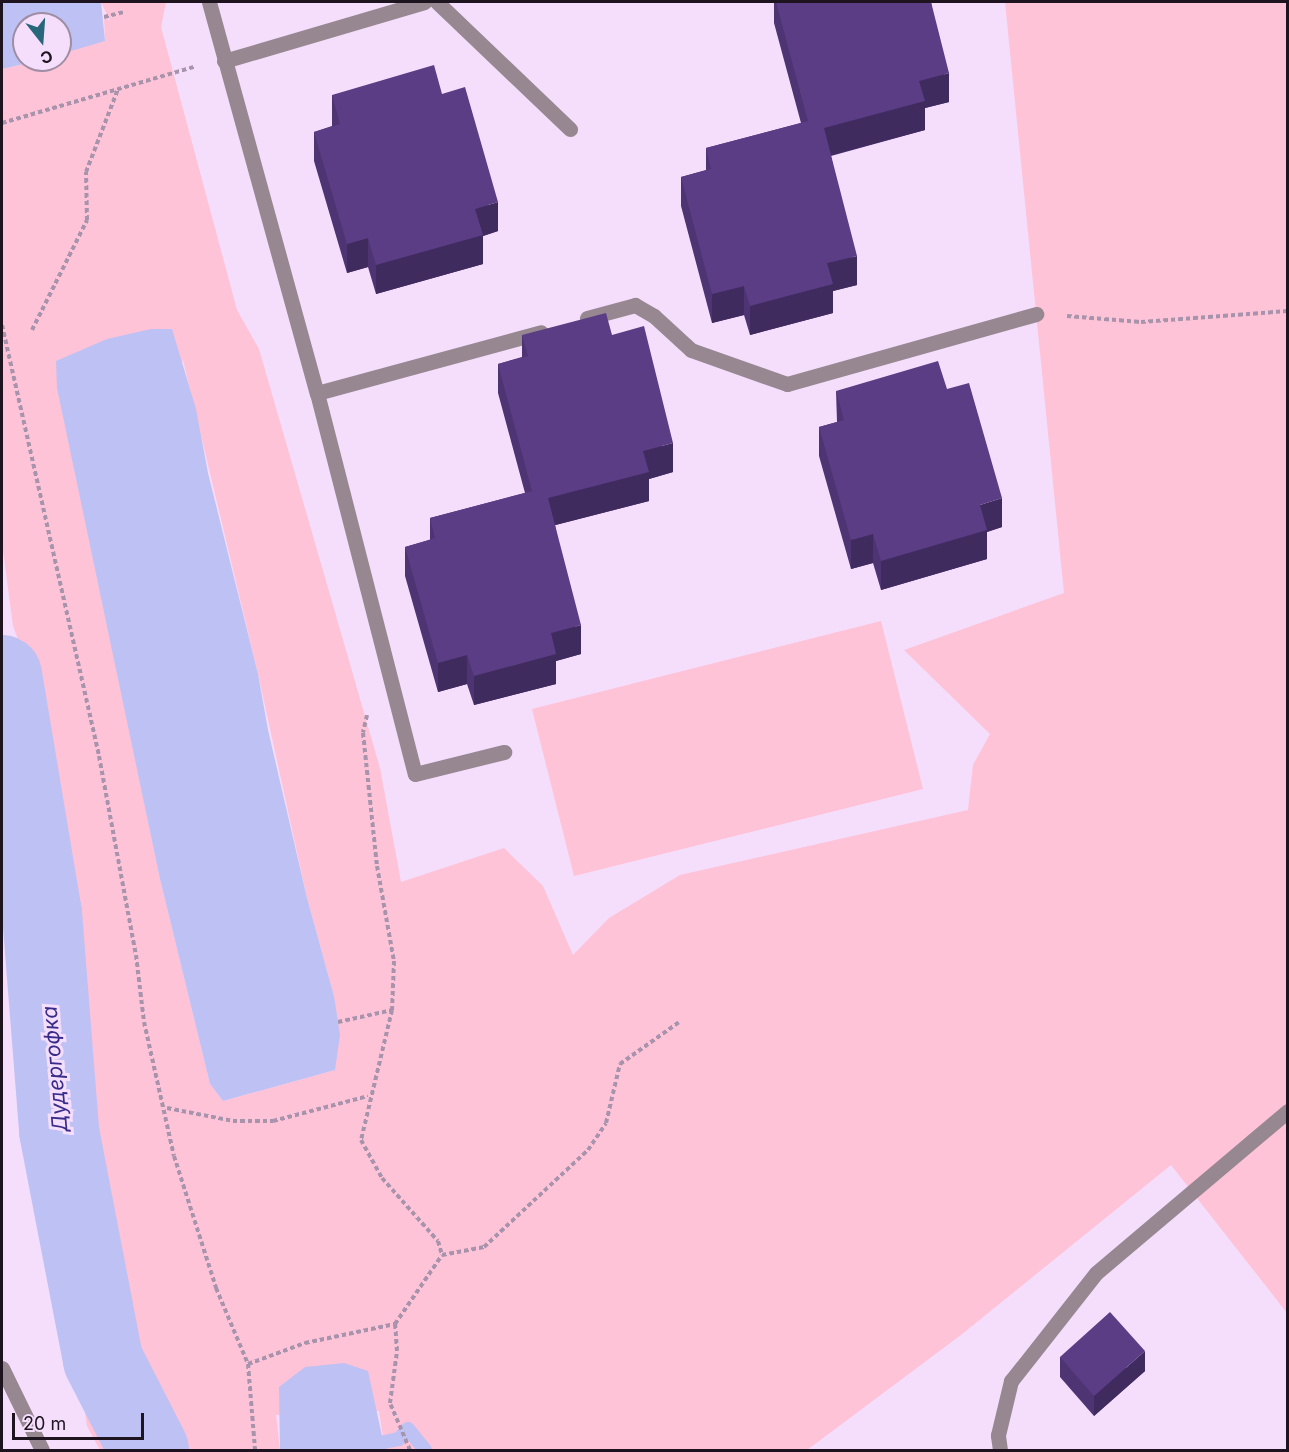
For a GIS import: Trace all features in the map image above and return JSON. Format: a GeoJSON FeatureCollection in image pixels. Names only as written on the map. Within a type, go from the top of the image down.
{"type":"FeatureCollection","features":[{"type":"Feature","properties":{"kind":"lane"},"geometry":{"type":"LineString","coordinates":[[209,2],[317,393],[415,774],[504,752]]}},
{"type":"Feature","properties":{"kind":"lane"},"geometry":{"type":"LineString","coordinates":[[224,61],[424,2]]}},
{"type":"Feature","properties":{"kind":"lane"},"geometry":{"type":"LineString","coordinates":[[437,2],[570,129]]}},
{"type":"Feature","properties":{"kind":"lane"},"geometry":{"type":"LineString","coordinates":[[317,393],[635,305],[654,316],[691,350],[787,384],[1036,314]]}},
{"type":"Feature","properties":{"kind":"lane"},"geometry":{"type":"LineString","coordinates":[[1000,1450],[998,1435],[1011,1381],[1096,1273],[1287,1110]]}},
{"type":"Feature","properties":{"kind":"lane"},"geometry":{"type":"LineString","coordinates":[[2,1368],[42,1450]]}},
{"type":"Feature","properties":{"kind":"path"},"geometry":{"type":"LineString","coordinates":[[104,17],[124,12]]}},
{"type":"Feature","properties":{"kind":"path"},"geometry":{"type":"LineString","coordinates":[[2,123],[176,70],[224,61]]}},
{"type":"Feature","properties":{"kind":"path"},"geometry":{"type":"LineString","coordinates":[[32,330],[87,220],[86,172],[118,89]]}},
{"type":"Feature","properties":{"kind":"path"},"geometry":{"type":"LineString","coordinates":[[1036,314],[1141,321],[1287,311]]}},
{"type":"Feature","properties":{"kind":"path"},"geometry":{"type":"LineString","coordinates":[[2,325],[101,767],[136,956],[144,1022],[167,1108],[187,1203],[248,1364],[255,1450]]}},
{"type":"Feature","properties":{"kind":"path"},"geometry":{"type":"LineString","coordinates":[[394,693],[371,701],[363,733],[377,866],[394,961],[392,1010],[368,1095],[361,1140],[382,1178],[438,1241],[442,1255]]}},
{"type":"Feature","properties":{"kind":"path"},"geometry":{"type":"LineString","coordinates":[[338,1022],[392,1010]]}},
{"type":"Feature","properties":{"kind":"path"},"geometry":{"type":"LineString","coordinates":[[410,1450],[390,1403],[397,1351],[396,1324],[442,1255],[484,1247],[588,1150],[606,1123],[620,1064],[679,1022]]}},
{"type":"Feature","properties":{"kind":"path"},"geometry":{"type":"LineString","coordinates":[[167,1108],[233,1121],[273,1121],[368,1095]]}},
{"type":"Feature","properties":{"kind":"path"},"geometry":{"type":"LineString","coordinates":[[248,1364],[305,1343],[396,1324]]}},
{"type":"Feature","properties":{"kind":"shaded area"},"geometry":{"type":"Polygon","coordinates":[[[101,2],[166,2],[161,27],[237,310],[259,349],[380,768],[401,882],[504,848],[543,886],[573,955],[609,918],[680,875],[968,810],[973,765],[990,734],[904,650],[1064,593],[1005,2],[1287,2],[1287,1313],[1171,1165],[961,1335],[807,1450],[385,1450],[379,1411],[276,1415],[280,1450],[100,1450],[87,1426],[36,1065],[88,1047],[70,984],[70,918],[33,679],[13,626],[2,543],[2,69],[12,67],[12,72],[72,72],[72,49],[105,41],[104,17],[110,21],[101,2]],[[183,360],[95,562],[160,879],[210,1084],[223,1101],[335,1070],[334,996],[307,898],[258,674],[183,360]]]}},
{"type":"Feature","properties":{"kind":"shaded area"},"geometry":{"type":"Polygon","coordinates":[[[881,621],[923,789],[574,876],[532,709],[881,621]]]}},
{"type":"Feature","properties":{"kind":"water"},"geometry":{"type":"Polygon","coordinates":[[[2,2],[101,2],[105,41],[72,51],[72,12],[12,12],[12,67],[2,69],[2,2]]]}},
{"type":"Feature","properties":{"kind":"water"},"geometry":{"type":"Polygon","coordinates":[[[151,329],[172,329],[196,409],[208,473],[258,674],[268,730],[307,898],[334,996],[340,1035],[335,1070],[223,1101],[210,1084],[160,879],[57,388],[56,361],[107,339],[151,329]]]}},
{"type":"Feature","properties":{"kind":"water"},"geometry":{"type":"Polygon","coordinates":[[[344,1363],[368,1371],[385,1450],[280,1450],[279,1387],[305,1367],[344,1363]]]}},
{"type":"Feature","properties":{"kind":"building"},"geometry":{"type":"Polygon","coordinates":[[[776,2],[931,2],[949,73],[919,81],[925,101],[824,128],[857,256],[827,263],[833,284],[750,306],[744,286],[712,294],[681,177],[711,169],[706,148],[808,121],[776,2]]]}},
{"type":"Feature","properties":{"kind":"building"},"geometry":{"type":"Polygon","coordinates":[[[434,65],[442,94],[465,87],[498,202],[475,209],[483,235],[376,265],[368,238],[347,244],[314,132],[340,124],[332,95],[434,65]]]}},
{"type":"Feature","properties":{"kind":"building"},"geometry":{"type":"Polygon","coordinates":[[[606,313],[612,335],[644,326],[673,443],[643,451],[649,472],[548,498],[581,625],[551,633],[556,654],[474,676],[467,655],[438,663],[405,547],[435,538],[430,518],[532,491],[498,364],[528,356],[522,335],[606,313]]]}},
{"type":"Feature","properties":{"kind":"building"},"geometry":{"type":"Polygon","coordinates":[[[938,361],[947,389],[969,383],[1002,498],[980,505],[987,530],[881,561],[873,534],[851,540],[819,427],[844,420],[836,391],[938,361]]]}},
{"type":"Feature","properties":{"kind":"building"},"geometry":{"type":"Polygon","coordinates":[[[1110,1312],[1145,1351],[1094,1396],[1060,1357],[1110,1312]]]}},
{"type":"Feature","properties":{"kind":"waterway","name":"Дудергофка"},"geometry":{"type":"LineString","coordinates":[[2,675],[42,913],[59,1131],[103,1360],[149,1450]]}},
{"type":"Feature","properties":{"kind":"waterway"},"geometry":{"type":"LineString","coordinates":[[379,1443],[399,1439],[408,1429],[425,1450]]}}]}
